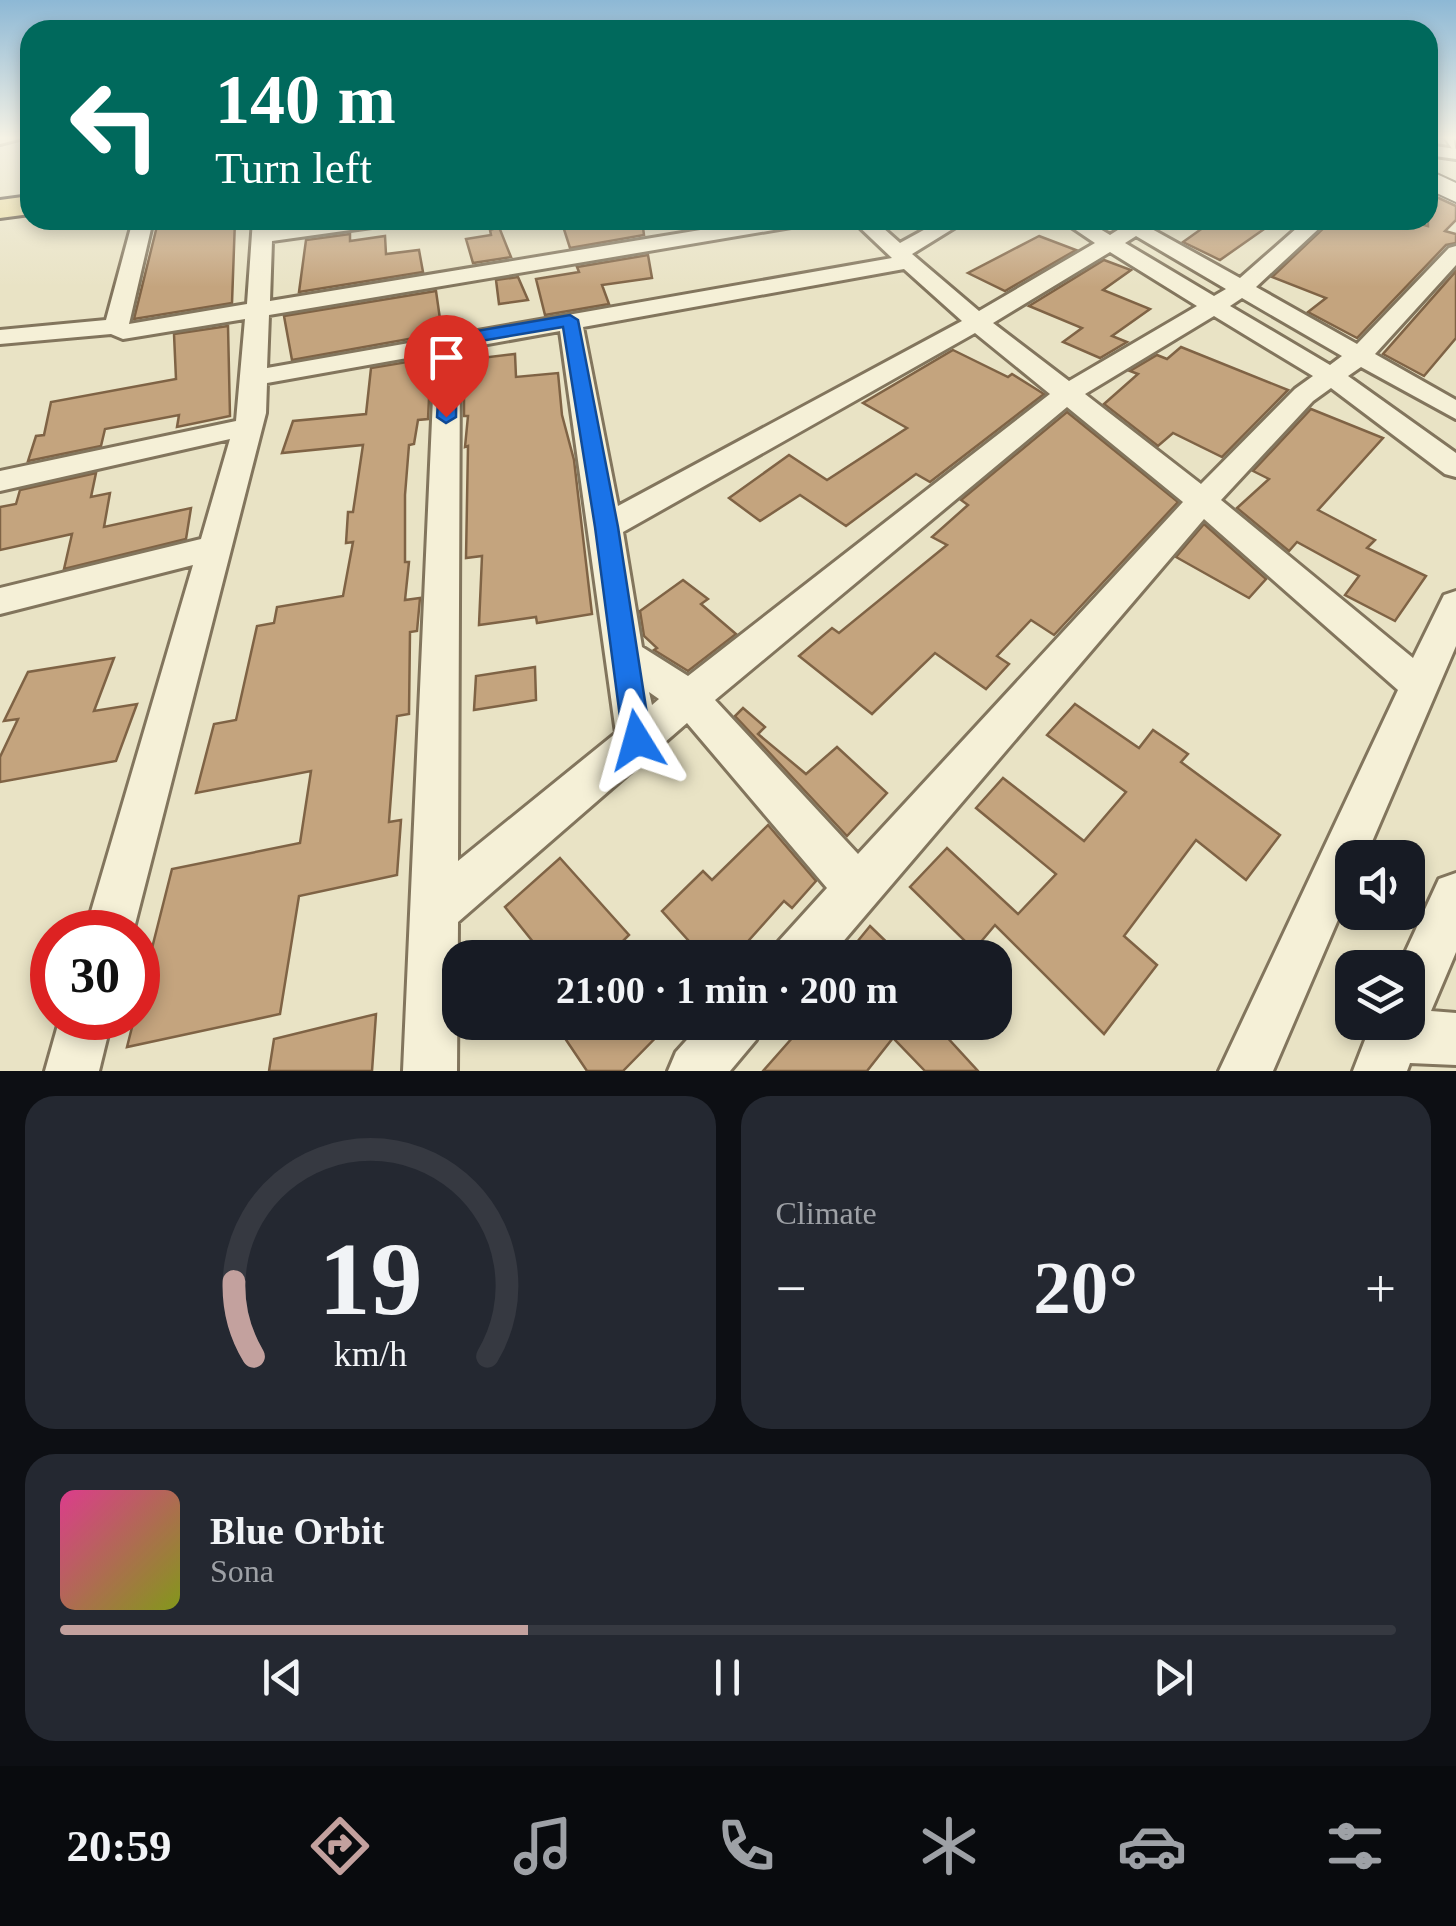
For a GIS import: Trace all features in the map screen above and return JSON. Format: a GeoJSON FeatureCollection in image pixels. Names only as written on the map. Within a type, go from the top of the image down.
{"type":"FeatureCollection","features":[{"type":"Feature","properties":{"kind":"street"},"geometry":{"type":"LineString","coordinates":[[116,326],[140,230]]}},
{"type":"Feature","properties":{"kind":"street"},"geometry":{"type":"LineString","coordinates":[[116,910],[252,414],[263,230]]}},
{"type":"Feature","properties":{"kind":"street"},"geometry":{"type":"LineString","coordinates":[[116,326],[122,332],[132,332],[259,307],[735,230]]}},
{"type":"Feature","properties":{"kind":"street"},"geometry":{"type":"LineString","coordinates":[[873,230],[978,322],[1202,501],[1420,686]]}},
{"type":"Feature","properties":{"kind":"street"},"geometry":{"type":"LineString","coordinates":[[253,378],[902,257],[942,230]]}},
{"type":"Feature","properties":{"kind":"street"},"geometry":{"type":"LineString","coordinates":[[606,527],[978,322],[1126,230]]}},
{"type":"Feature","properties":{"kind":"street"},"geometry":{"type":"LineString","coordinates":[[1132,230],[1227,298],[1344,367],[1456,411]]}},
{"type":"Feature","properties":{"kind":"street"},"geometry":{"type":"LineString","coordinates":[[435,910],[688,698],[1068,393],[1227,298],[1306,230]]}},
{"type":"Feature","properties":{"kind":"street"},"geometry":{"type":"LineString","coordinates":[[812,940],[1202,501],[1304,395],[1344,367],[1456,252]]}},
{"type":"Feature","properties":{"kind":"street"},"geometry":{"type":"LineString","coordinates":[[570,320],[637,740]]}},
{"type":"Feature","properties":{"kind":"street"},"geometry":{"type":"LineString","coordinates":[[0,337],[116,326]]}},
{"type":"Feature","properties":{"kind":"street"},"geometry":{"type":"LineString","coordinates":[[430,1071],[448,341]]}},
{"type":"Feature","properties":{"kind":"street"},"geometry":{"type":"LineString","coordinates":[[1344,367],[1456,467]]}},
{"type":"Feature","properties":{"kind":"street"},"geometry":{"type":"LineString","coordinates":[[0,482],[246,428]]}},
{"type":"Feature","properties":{"kind":"street"},"geometry":{"type":"LineString","coordinates":[[0,601],[214,548]]}},
{"type":"Feature","properties":{"kind":"street"},"geometry":{"type":"LineString","coordinates":[[1246,1071],[1456,605]]}},
{"type":"Feature","properties":{"kind":"street"},"geometry":{"type":"LineString","coordinates":[[625,655],[688,698],[858,888]]}},
{"type":"Feature","properties":{"kind":"street"},"geometry":{"type":"LineString","coordinates":[[1425,966],[1456,896]]}},
{"type":"Feature","properties":{"kind":"street"},"geometry":{"type":"LineString","coordinates":[[1425,1036],[1456,1040]]}},
{"type":"Feature","properties":{"kind":"street"},"geometry":{"type":"LineString","coordinates":[[72,1071],[80,1040]]}},
{"type":"Feature","properties":{"kind":"street"},"geometry":{"type":"LineString","coordinates":[[695,1071],[722,1040]]}},
{"type":"Feature","properties":{"kind":"building"},"geometry":{"type":"Polygon","coordinates":[[[1438,198],[1456,206],[1456,220],[1445,231],[1456,234],[1456,243],[1446,245],[1357,338],[1308,312],[1326,298],[1272,277],[1321,230],[1438,230],[1438,198]]]}},
{"type":"Feature","properties":{"kind":"building"},"geometry":{"type":"Polygon","coordinates":[[[156,230],[235,230],[232,303],[134,319],[156,230]]]}},
{"type":"Feature","properties":{"kind":"building"},"geometry":{"type":"Polygon","coordinates":[[[490,230],[500,230],[511,257],[473,263],[466,239],[491,235],[490,230]]]}},
{"type":"Feature","properties":{"kind":"building"},"geometry":{"type":"Polygon","coordinates":[[[564,230],[643,230],[644,235],[570,248],[564,230]]]}},
{"type":"Feature","properties":{"kind":"building"},"geometry":{"type":"Polygon","coordinates":[[[1200,230],[1263,230],[1220,260],[1183,242],[1200,230]]]}},
{"type":"Feature","properties":{"kind":"building"},"geometry":{"type":"Polygon","coordinates":[[[350,234],[350,241],[385,236],[386,254],[419,250],[423,272],[299,292],[306,240],[350,234]]]}},
{"type":"Feature","properties":{"kind":"building"},"geometry":{"type":"Polygon","coordinates":[[[1039,236],[1076,250],[1005,291],[968,273],[1039,236]]]}},
{"type":"Feature","properties":{"kind":"building"},"geometry":{"type":"Polygon","coordinates":[[[648,255],[652,278],[602,285],[609,304],[545,315],[536,279],[579,272],[577,267],[648,255]]]}},
{"type":"Feature","properties":{"kind":"building"},"geometry":{"type":"Polygon","coordinates":[[[1104,260],[1131,270],[1103,290],[1150,309],[1112,336],[1127,342],[1100,358],[1063,342],[1082,328],[1029,306],[1104,260]]]}},
{"type":"Feature","properties":{"kind":"building"},"geometry":{"type":"Polygon","coordinates":[[[1456,271],[1456,338],[1424,376],[1383,354],[1456,271]]]}},
{"type":"Feature","properties":{"kind":"building"},"geometry":{"type":"Polygon","coordinates":[[[518,277],[528,300],[499,304],[496,280],[518,277]]]}},
{"type":"Feature","properties":{"kind":"building"},"geometry":{"type":"Polygon","coordinates":[[[436,291],[442,333],[292,360],[284,316],[436,291]]]}},
{"type":"Feature","properties":{"kind":"building"},"geometry":{"type":"Polygon","coordinates":[[[228,326],[230,416],[177,427],[179,415],[105,429],[101,446],[28,461],[36,436],[44,435],[51,402],[176,379],[174,334],[228,326]]]}},
{"type":"Feature","properties":{"kind":"building"},"geometry":{"type":"Polygon","coordinates":[[[1181,347],[1288,390],[1222,457],[1173,433],[1158,446],[1104,404],[1138,374],[1130,371],[1157,355],[1167,359],[1181,347]]]}},
{"type":"Feature","properties":{"kind":"building"},"geometry":{"type":"Polygon","coordinates":[[[953,350],[1008,377],[1012,374],[1044,394],[930,482],[916,474],[846,526],[800,495],[760,521],[729,498],[789,455],[827,480],[907,428],[863,403],[953,350]]]}},
{"type":"Feature","properties":{"kind":"building"},"geometry":{"type":"Polygon","coordinates":[[[515,354],[516,377],[558,373],[562,415],[574,460],[592,614],[537,623],[536,617],[479,625],[482,556],[466,558],[468,416],[464,416],[464,360],[515,354]]]}},
{"type":"Feature","properties":{"kind":"building"},"geometry":{"type":"Polygon","coordinates":[[[431,358],[428,419],[418,420],[414,444],[409,445],[405,495],[405,562],[409,562],[405,600],[420,598],[417,631],[410,632],[409,714],[397,716],[389,822],[401,820],[397,875],[299,896],[280,1014],[160,1040],[160,916],[172,869],[300,843],[311,771],[196,793],[214,724],[236,720],[257,626],[274,623],[277,607],[343,596],[353,542],[346,543],[348,512],[353,512],[363,445],[282,453],[293,421],[366,414],[371,368],[431,358]]]}},
{"type":"Feature","properties":{"kind":"building"},"geometry":{"type":"Polygon","coordinates":[[[1311,409],[1383,438],[1318,510],[1375,540],[1367,548],[1426,576],[1395,621],[1345,595],[1359,576],[1297,542],[1289,551],[1237,508],[1269,479],[1253,471],[1311,409]]]}},
{"type":"Feature","properties":{"kind":"building"},"geometry":{"type":"Polygon","coordinates":[[[1067,412],[1178,502],[1054,635],[1031,620],[997,656],[1009,664],[986,689],[935,653],[872,714],[799,656],[832,628],[839,633],[947,545],[932,537],[968,505],[961,500],[1067,412]]]}},
{"type":"Feature","properties":{"kind":"building"},"geometry":{"type":"Polygon","coordinates":[[[96,473],[91,497],[110,493],[104,527],[191,508],[186,539],[64,569],[72,534],[0,550],[0,507],[16,504],[20,490],[96,473]]]}},
{"type":"Feature","properties":{"kind":"building"},"geometry":{"type":"Polygon","coordinates":[[[1204,524],[1266,579],[1249,598],[1176,557],[1204,524]]]}},
{"type":"Feature","properties":{"kind":"building"},"geometry":{"type":"Polygon","coordinates":[[[683,580],[708,599],[701,604],[736,634],[688,671],[654,650],[657,648],[644,636],[640,611],[683,580]]]}},
{"type":"Feature","properties":{"kind":"building"},"geometry":{"type":"Polygon","coordinates":[[[114,658],[94,711],[137,704],[116,761],[0,782],[0,757],[18,719],[4,721],[28,672],[114,658]]]}},
{"type":"Feature","properties":{"kind":"building"},"geometry":{"type":"Polygon","coordinates":[[[535,667],[536,700],[474,710],[476,676],[535,667]]]}},
{"type":"Feature","properties":{"kind":"building"},"geometry":{"type":"Polygon","coordinates":[[[1075,704],[1139,748],[1153,730],[1188,754],[1181,762],[1280,835],[1246,880],[1196,840],[1124,936],[1157,965],[1104,1034],[995,925],[982,940],[964,940],[910,887],[947,848],[1018,914],[1056,874],[976,808],[1003,778],[1084,841],[1126,792],[1047,735],[1075,704]]]}},
{"type":"Feature","properties":{"kind":"building"},"geometry":{"type":"Polygon","coordinates":[[[743,708],[765,727],[758,734],[806,774],[837,747],[887,793],[847,836],[735,716],[743,708]]]}},
{"type":"Feature","properties":{"kind":"building"},"geometry":{"type":"Polygon","coordinates":[[[768,825],[816,881],[792,908],[784,901],[749,940],[688,940],[662,911],[703,871],[712,880],[768,825]]]}},
{"type":"Feature","properties":{"kind":"building"},"geometry":{"type":"Polygon","coordinates":[[[560,858],[629,935],[624,940],[532,940],[505,907],[560,858]]]}},
{"type":"Feature","properties":{"kind":"building"},"geometry":{"type":"Polygon","coordinates":[[[870,926],[884,940],[859,940],[870,926]]]}},
{"type":"Feature","properties":{"kind":"building"},"geometry":{"type":"Polygon","coordinates":[[[376,1014],[372,1071],[269,1071],[274,1039],[376,1014]]]}},
{"type":"Feature","properties":{"kind":"building"},"geometry":{"type":"Polygon","coordinates":[[[129,1040],[159,1040],[127,1047],[129,1040]]]}},
{"type":"Feature","properties":{"kind":"building"},"geometry":{"type":"Polygon","coordinates":[[[566,1040],[653,1040],[623,1071],[587,1071],[566,1040]]]}},
{"type":"Feature","properties":{"kind":"building"},"geometry":{"type":"Polygon","coordinates":[[[790,1040],[891,1040],[867,1071],[763,1071],[790,1040]]]}},
{"type":"Feature","properties":{"kind":"building"},"geometry":{"type":"Polygon","coordinates":[[[895,1040],[950,1040],[978,1071],[925,1071],[895,1040]]]}},
{"type":"Feature","properties":{"kind":"route"},"geometry":{"type":"LineString","coordinates":[[446,417],[448,341],[570,320],[637,740]]}}]}
